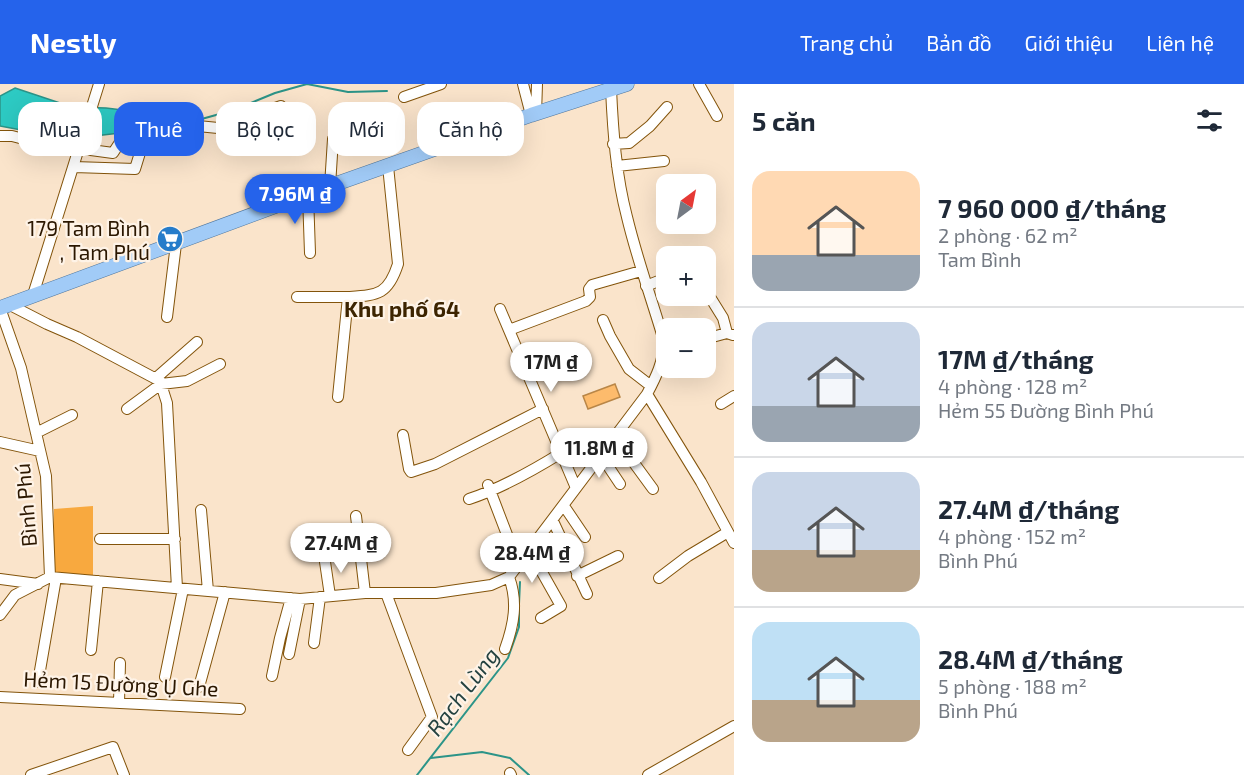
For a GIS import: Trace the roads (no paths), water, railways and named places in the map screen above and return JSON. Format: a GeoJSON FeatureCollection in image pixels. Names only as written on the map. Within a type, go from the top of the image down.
{"type":"FeatureCollection","features":[{"type":"Feature","properties":{"kind":"main road"},"geometry":{"type":"LineString","coordinates":[[4,310],[33,295],[330,186],[606,88],[627,84]]}},
{"type":"Feature","properties":{"kind":"street"},"geometry":{"type":"LineString","coordinates":[[93,102],[99,84]]}},
{"type":"Feature","properties":{"kind":"street"},"geometry":{"type":"LineString","coordinates":[[404,98],[441,84]]}},
{"type":"Feature","properties":{"kind":"street"},"geometry":{"type":"LineString","coordinates":[[523,84],[533,114]]}},
{"type":"Feature","properties":{"kind":"street"},"geometry":{"type":"LineString","coordinates":[[533,114],[537,84]]}},
{"type":"Feature","properties":{"kind":"street"},"geometry":{"type":"LineString","coordinates":[[699,84],[717,116]]}},
{"type":"Feature","properties":{"kind":"street"},"geometry":{"type":"LineString","coordinates":[[606,88],[626,214],[656,318]]}},
{"type":"Feature","properties":{"kind":"street"},"geometry":{"type":"LineString","coordinates":[[614,144],[629,143],[650,126],[668,106]]}},
{"type":"Feature","properties":{"kind":"street"},"geometry":{"type":"LineString","coordinates":[[102,152],[113,153],[126,133],[134,131],[148,132],[169,143],[176,141],[186,127],[216,128]]}},
{"type":"Feature","properties":{"kind":"street"},"geometry":{"type":"LineString","coordinates":[[2,136],[18,137]]}},
{"type":"Feature","properties":{"kind":"street"},"geometry":{"type":"LineString","coordinates":[[33,295],[77,156]]}},
{"type":"Feature","properties":{"kind":"street"},"geometry":{"type":"LineString","coordinates":[[74,167],[135,169],[139,156]]}},
{"type":"Feature","properties":{"kind":"street"},"geometry":{"type":"LineString","coordinates":[[330,186],[332,156]]}},
{"type":"Feature","properties":{"kind":"street"},"geometry":{"type":"LineString","coordinates":[[617,166],[664,161]]}},
{"type":"Feature","properties":{"kind":"street"},"geometry":{"type":"LineString","coordinates":[[297,297],[374,295],[384,291],[394,278],[398,264],[388,166]]}},
{"type":"Feature","properties":{"kind":"street"},"geometry":{"type":"LineString","coordinates":[[308,195],[310,253]]}},
{"type":"Feature","properties":{"kind":"street"},"geometry":{"type":"LineString","coordinates":[[167,317],[176,244]]}},
{"type":"Feature","properties":{"kind":"street"},"geometry":{"type":"LineString","coordinates":[[509,330],[586,301],[590,297],[589,289],[592,285],[641,271]]}},
{"type":"Feature","properties":{"kind":"street"},"geometry":{"type":"LineString","coordinates":[[646,286],[656,282]]}},
{"type":"Feature","properties":{"kind":"street"},"geometry":{"type":"LineString","coordinates":[[338,397],[348,297]]}},
{"type":"Feature","properties":{"kind":"street"},"geometry":{"type":"LineString","coordinates":[[716,306],[731,334],[716,337]]}},
{"type":"Feature","properties":{"kind":"street"},"geometry":{"type":"LineString","coordinates":[[500,309],[576,488]]}},
{"type":"Feature","properties":{"kind":"street"},"geometry":{"type":"LineString","coordinates":[[0,332],[4,310],[77,337],[159,381],[187,381],[220,364]]}},
{"type":"Feature","properties":{"kind":"street","name":"Bình Phú"},"geometry":{"type":"LineString","coordinates":[[4,310],[21,368],[46,476],[53,577],[38,682]]}},
{"type":"Feature","properties":{"kind":"street"},"geometry":{"type":"LineString","coordinates":[[603,321],[629,369],[650,390],[734,543]]}},
{"type":"Feature","properties":{"kind":"street"},"geometry":{"type":"LineString","coordinates":[[127,409],[159,381],[197,342]]}},
{"type":"Feature","properties":{"kind":"street"},"geometry":{"type":"LineString","coordinates":[[0,615],[15,595],[53,577],[295,599],[364,593],[436,593],[491,585],[509,577],[519,566],[576,488],[602,457],[650,390],[656,376]]}},
{"type":"Feature","properties":{"kind":"street"},"geometry":{"type":"LineString","coordinates":[[159,381],[167,403],[180,589],[165,677]]}},
{"type":"Feature","properties":{"kind":"street"},"geometry":{"type":"LineString","coordinates":[[721,404],[734,396]]}},
{"type":"Feature","properties":{"kind":"street"},"geometry":{"type":"LineString","coordinates":[[403,435],[411,472],[435,464],[543,410]]}},
{"type":"Feature","properties":{"kind":"street"},"geometry":{"type":"LineString","coordinates":[[36,433],[72,415]]}},
{"type":"Feature","properties":{"kind":"street"},"geometry":{"type":"LineString","coordinates":[[615,437],[653,489]]}},
{"type":"Feature","properties":{"kind":"street"},"geometry":{"type":"LineString","coordinates":[[0,442],[40,451]]}},
{"type":"Feature","properties":{"kind":"street"},"geometry":{"type":"LineString","coordinates":[[470,499],[489,488],[532,470],[561,453]]}},
{"type":"Feature","properties":{"kind":"street"},"geometry":{"type":"LineString","coordinates":[[602,457],[620,484]]}},
{"type":"Feature","properties":{"kind":"street"},"geometry":{"type":"LineString","coordinates":[[489,488],[519,566]]}},
{"type":"Feature","properties":{"kind":"street"},"geometry":{"type":"LineString","coordinates":[[564,506],[585,537]]}},
{"type":"Feature","properties":{"kind":"street"},"geometry":{"type":"LineString","coordinates":[[201,510],[208,591]]}},
{"type":"Feature","properties":{"kind":"street"},"geometry":{"type":"LineString","coordinates":[[356,516],[364,593]]}},
{"type":"Feature","properties":{"kind":"street"},"geometry":{"type":"LineString","coordinates":[[553,521],[587,594]]}},
{"type":"Feature","properties":{"kind":"street"},"geometry":{"type":"LineString","coordinates":[[659,578],[688,556],[728,532]]}},
{"type":"Feature","properties":{"kind":"street"},"geometry":{"type":"LineString","coordinates":[[100,539],[175,539]]}},
{"type":"Feature","properties":{"kind":"street"},"geometry":{"type":"LineString","coordinates":[[530,551],[561,606],[541,618]]}},
{"type":"Feature","properties":{"kind":"street"},"geometry":{"type":"LineString","coordinates":[[314,643],[325,597],[324,555]]}},
{"type":"Feature","properties":{"kind":"street"},"geometry":{"type":"LineString","coordinates":[[577,576],[618,556]]}},
{"type":"Feature","properties":{"kind":"street"},"geometry":{"type":"LineString","coordinates":[[505,649],[512,629],[514,610],[513,589],[509,577]]}},
{"type":"Feature","properties":{"kind":"street"},"geometry":{"type":"LineString","coordinates":[[0,579],[38,584]]}},
{"type":"Feature","properties":{"kind":"street"},"geometry":{"type":"LineString","coordinates":[[91,650],[98,581]]}},
{"type":"Feature","properties":{"kind":"street"},"geometry":{"type":"LineString","coordinates":[[199,687],[225,592]]}},
{"type":"Feature","properties":{"kind":"street"},"geometry":{"type":"LineString","coordinates":[[386,593],[432,717],[408,750]]}},
{"type":"Feature","properties":{"kind":"street"},"geometry":{"type":"LineString","coordinates":[[289,654],[295,599]]}},
{"type":"Feature","properties":{"kind":"street"},"geometry":{"type":"LineString","coordinates":[[272,676],[280,638],[295,599]]}},
{"type":"Feature","properties":{"kind":"street"},"geometry":{"type":"LineString","coordinates":[[119,703],[120,663]]}},
{"type":"Feature","properties":{"kind":"street","name":"Hẻm 15 Đường Ụ Ghe"},"geometry":{"type":"LineString","coordinates":[[0,697],[240,709]]}},
{"type":"Feature","properties":{"kind":"street"},"geometry":{"type":"LineString","coordinates":[[648,775],[734,726]]}},
{"type":"Feature","properties":{"kind":"street"},"geometry":{"type":"LineString","coordinates":[[31,775],[113,747],[124,775]]}},
{"type":"Feature","properties":{"kind":"water"},"geometry":{"type":"Polygon","coordinates":[[[15,88],[57,102],[18,102],[18,129],[0,126],[0,96],[15,88]]]}},
{"type":"Feature","properties":{"kind":"water"},"geometry":{"type":"Polygon","coordinates":[[[102,108],[114,109],[114,134],[102,135],[102,108]]]}},
{"type":"Feature","properties":{"kind":"waterway"},"geometry":{"type":"LineString","coordinates":[[204,118],[307,84],[348,92],[387,91]]}},
{"type":"Feature","properties":{"kind":"waterway","name":"Rạch Lùng"},"geometry":{"type":"LineString","coordinates":[[519,604],[520,582]]}},
{"type":"Feature","properties":{"kind":"waterway","name":"Rạch Lùng"},"geometry":{"type":"LineString","coordinates":[[417,775],[508,658],[519,627],[519,609]]}},
{"type":"Feature","properties":{"kind":"waterway"},"geometry":{"type":"LineString","coordinates":[[431,758],[482,752],[510,758],[529,775]]}},
{"type":"Feature","properties":{"kind":"place","name":"179 Tam Bình , Tam Phú"},"geometry":{"type":"Point","coordinates":[170,239]}},
{"type":"Feature","properties":{"kind":"district","name":"Khu phố 64"},"geometry":{"type":"Point","coordinates":[402,308]}}]}
